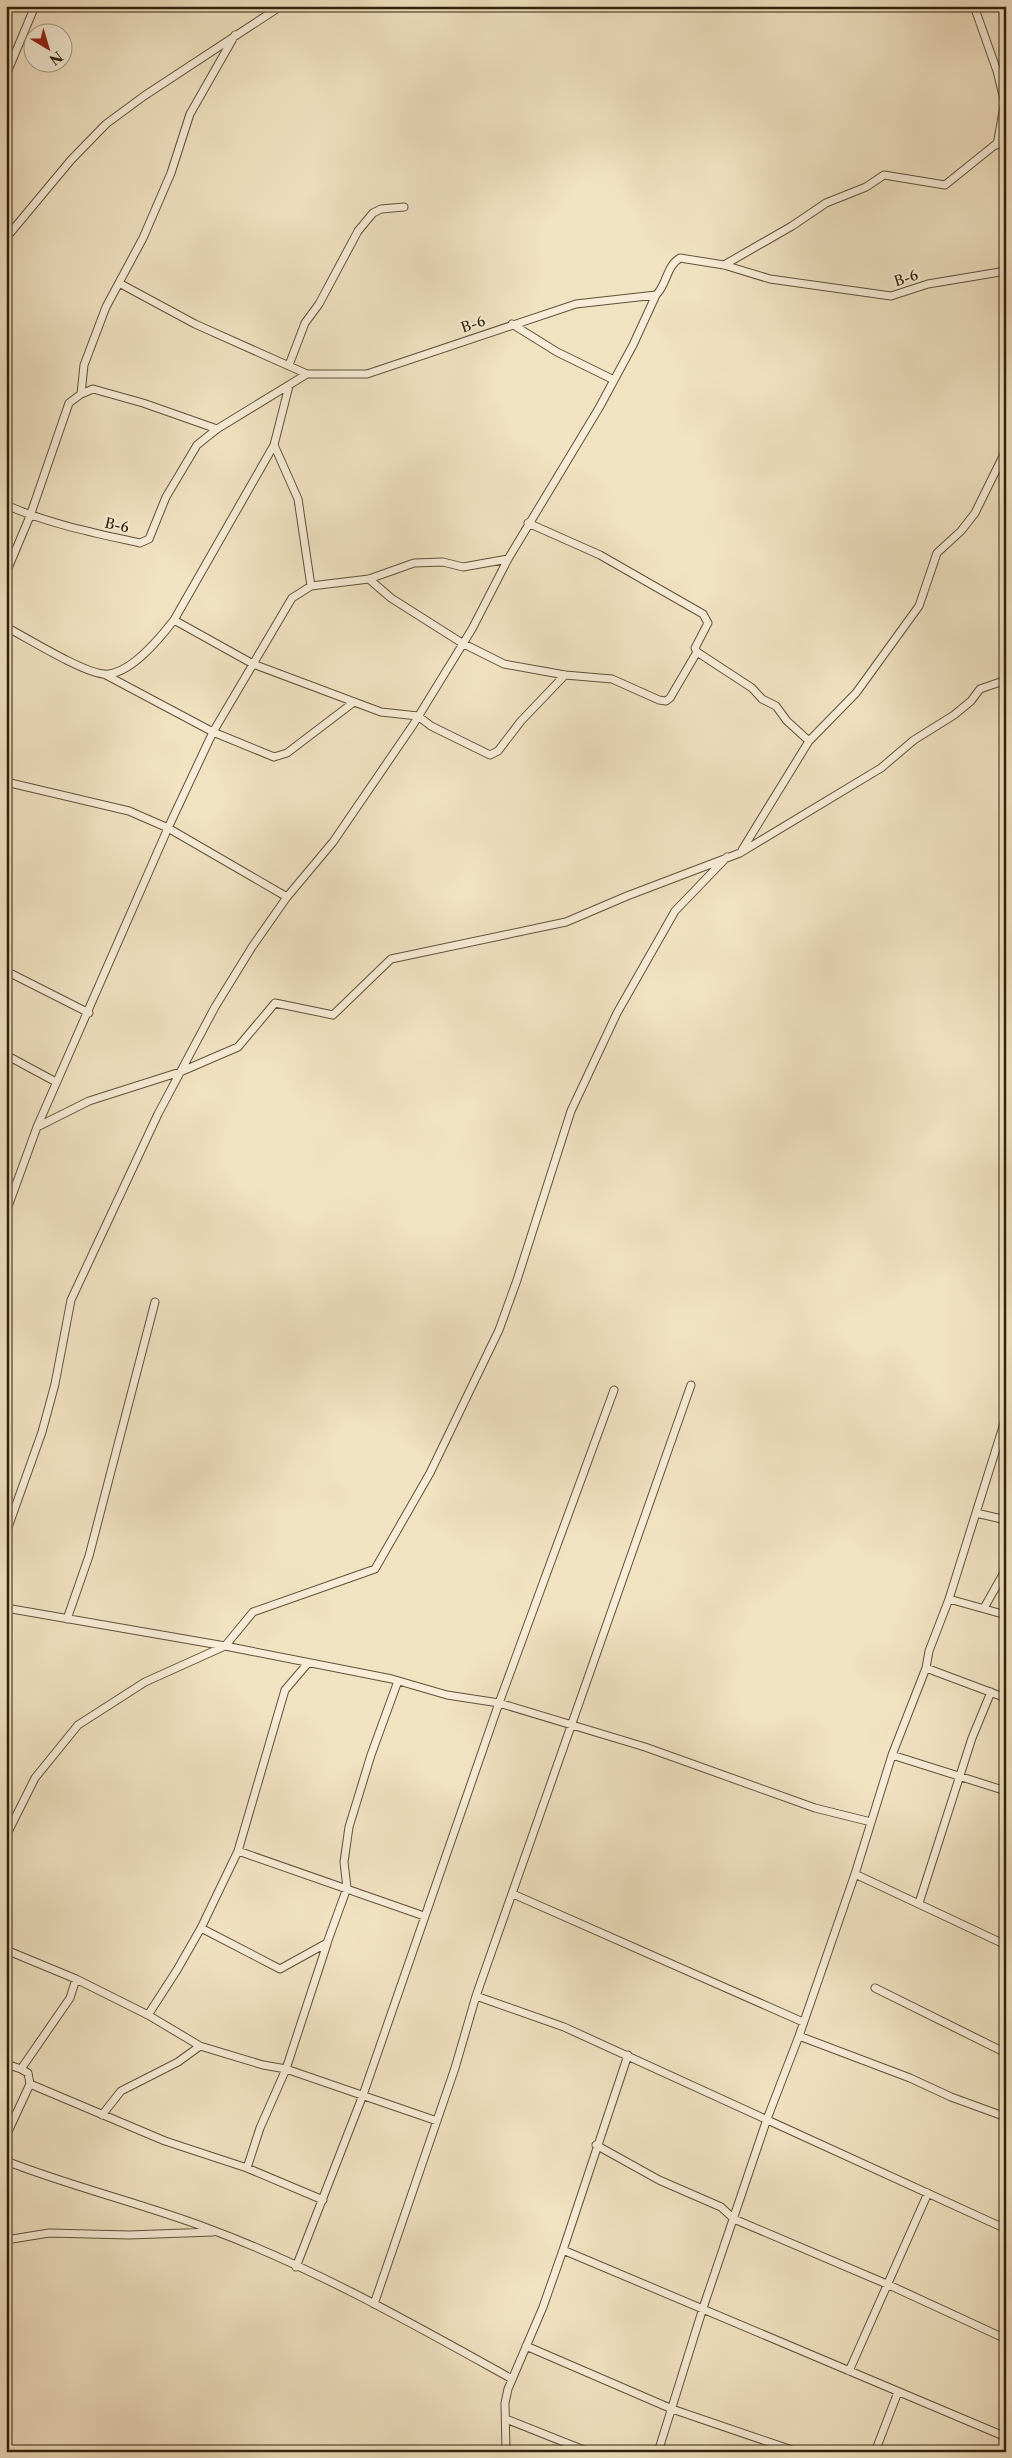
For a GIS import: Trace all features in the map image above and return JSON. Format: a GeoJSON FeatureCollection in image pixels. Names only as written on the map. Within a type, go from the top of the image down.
{"type":"FeatureCollection","features":[{"type":"Feature","properties":{"kind":"street"},"geometry":{"type":"LineString","coordinates":[[6,76],[35,6]]}},
{"type":"Feature","properties":{"kind":"street"},"geometry":{"type":"LineString","coordinates":[[6,238],[71,160],[106,124],[235,34],[281,6]]}},
{"type":"Feature","properties":{"kind":"street"},"geometry":{"type":"LineString","coordinates":[[974,6],[997,71],[1005,107],[997,145]]}},
{"type":"Feature","properties":{"kind":"street"},"geometry":{"type":"LineString","coordinates":[[81,394],[84,365],[106,307],[143,238],[186,133],[190,114],[235,34]]}},
{"type":"Feature","properties":{"kind":"street"},"geometry":{"type":"LineString","coordinates":[[724,265],[792,226],[826,203],[866,187],[884,175],[945,185],[1006,136]]}},
{"type":"Feature","properties":{"kind":"street"},"geometry":{"type":"LineString","coordinates":[[289,365],[305,323],[319,304],[358,231],[373,213],[381,209],[404,206]]}},
{"type":"Feature","properties":{"kind":"street","name":"B-6"},"geometry":{"type":"LineString","coordinates":[[6,505],[30,516],[72,528],[140,543],[144,542],[149,539],[166,497],[197,445],[217,429],[307,374],[367,374],[576,304],[656,296],[661,290],[673,262],[680,258],[724,265],[770,280],[891,296],[928,284],[1006,271]]}},
{"type":"Feature","properties":{"kind":"street"},"geometry":{"type":"LineString","coordinates":[[119,283],[195,324],[307,374]]}},
{"type":"Feature","properties":{"kind":"street"},"geometry":{"type":"LineString","coordinates":[[6,1533],[42,1432],[55,1384],[71,1300],[121,1189],[180,1072],[220,1000],[287,897],[333,842],[418,716],[462,643],[528,523],[566,465],[633,345],[656,296]]}},
{"type":"Feature","properties":{"kind":"street"},"geometry":{"type":"LineString","coordinates":[[512,324],[557,352],[614,380]]}},
{"type":"Feature","properties":{"kind":"street"},"geometry":{"type":"LineString","coordinates":[[104,674],[124,668],[154,647],[174,620],[274,445],[289,386]]}},
{"type":"Feature","properties":{"kind":"street"},"geometry":{"type":"LineString","coordinates":[[6,573],[30,516],[69,403],[81,394],[94,389],[143,402],[217,429]]}},
{"type":"Feature","properties":{"kind":"street"},"geometry":{"type":"LineString","coordinates":[[274,445],[298,499],[311,586]]}},
{"type":"Feature","properties":{"kind":"street"},"geometry":{"type":"LineString","coordinates":[[740,853],[809,741],[856,693],[919,606],[937,553],[962,530],[975,513],[1006,450]]}},
{"type":"Feature","properties":{"kind":"street"},"geometry":{"type":"LineString","coordinates":[[528,523],[600,555],[703,614],[708,623],[695,648],[697,652],[776,706],[787,721],[809,741]]}},
{"type":"Feature","properties":{"kind":"street"},"geometry":{"type":"LineString","coordinates":[[6,1212],[37,1127],[89,1013],[168,828],[213,732],[292,598],[311,586],[369,579],[414,563],[443,562],[462,567],[508,559]]}},
{"type":"Feature","properties":{"kind":"street"},"geometry":{"type":"LineString","coordinates":[[369,579],[392,598],[462,643],[504,664],[565,675],[612,679],[666,701],[697,652]]}},
{"type":"Feature","properties":{"kind":"street"},"geometry":{"type":"LineString","coordinates":[[174,620],[253,664],[381,712],[418,716],[431,726],[486,753],[494,754],[521,721],[565,675]]}},
{"type":"Feature","properties":{"kind":"street"},"geometry":{"type":"LineString","coordinates":[[6,627],[85,668],[104,674],[213,732],[274,757],[302,742],[354,702]]}},
{"type":"Feature","properties":{"kind":"street"},"geometry":{"type":"LineString","coordinates":[[37,1127],[89,1101],[180,1072],[238,1047],[275,1002],[333,1015],[392,960],[566,922],[740,853],[881,768],[914,740],[954,715],[971,701],[980,689],[1006,680]]}},
{"type":"Feature","properties":{"kind":"street"},"geometry":{"type":"LineString","coordinates":[[6,782],[129,812],[168,828],[287,897]]}},
{"type":"Feature","properties":{"kind":"street"},"geometry":{"type":"LineString","coordinates":[[6,1836],[35,1778],[78,1725],[144,1682],[225,1646],[253,1612],[375,1569],[430,1473],[499,1330],[571,1111],[617,1013],[675,911],[727,857]]}},
{"type":"Feature","properties":{"kind":"street"},"geometry":{"type":"LineString","coordinates":[[6,971],[89,1013]]}},
{"type":"Feature","properties":{"kind":"street"},"geometry":{"type":"LineString","coordinates":[[6,1055],[56,1082]]}},
{"type":"Feature","properties":{"kind":"street"},"geometry":{"type":"LineString","coordinates":[[66,1619],[89,1556],[155,1302]]}},
{"type":"Feature","properties":{"kind":"street"},"geometry":{"type":"LineString","coordinates":[[374,2304],[455,2068],[487,1960],[513,1894],[561,1749],[572,1724],[692,1385]]}},
{"type":"Feature","properties":{"kind":"street"},"geometry":{"type":"LineString","coordinates":[[296,2267],[363,2095],[498,1703],[614,1390]]}},
{"type":"Feature","properties":{"kind":"street"},"geometry":{"type":"LineString","coordinates":[[658,2452],[703,2308],[767,2119],[799,2036],[855,1874],[892,1755],[926,1668],[929,1651],[949,1599],[1006,1417]]}},
{"type":"Feature","properties":{"kind":"street"},"geometry":{"type":"LineString","coordinates":[[976,1513],[1006,1520]]}},
{"type":"Feature","properties":{"kind":"street"},"geometry":{"type":"LineString","coordinates":[[984,1608],[1006,1570]]}},
{"type":"Feature","properties":{"kind":"street"},"geometry":{"type":"LineString","coordinates":[[949,1599],[1006,1615]]}},
{"type":"Feature","properties":{"kind":"street"},"geometry":{"type":"LineString","coordinates":[[6,1608],[225,1646],[398,1681],[447,1695],[498,1703],[645,1747],[815,1808],[871,1822]]}},
{"type":"Feature","properties":{"kind":"street"},"geometry":{"type":"LineString","coordinates":[[148,2015],[201,1928],[238,1851],[285,1690],[308,1663]]}},
{"type":"Feature","properties":{"kind":"street"},"geometry":{"type":"LineString","coordinates":[[926,1668],[1006,1698]]}},
{"type":"Feature","properties":{"kind":"street"},"geometry":{"type":"LineString","coordinates":[[246,2168],[260,2128],[286,2069],[326,1944],[347,1888],[344,1862],[349,1827],[398,1681]]}},
{"type":"Feature","properties":{"kind":"street"},"geometry":{"type":"LineString","coordinates":[[919,1903],[972,1738],[990,1692]]}},
{"type":"Feature","properties":{"kind":"street"},"geometry":{"type":"LineString","coordinates":[[892,1755],[1006,1792]]}},
{"type":"Feature","properties":{"kind":"street"},"geometry":{"type":"LineString","coordinates":[[238,1851],[424,1916]]}},
{"type":"Feature","properties":{"kind":"street"},"geometry":{"type":"LineString","coordinates":[[855,1874],[1006,1945]]}},
{"type":"Feature","properties":{"kind":"street"},"geometry":{"type":"LineString","coordinates":[[513,1894],[803,2022]]}},
{"type":"Feature","properties":{"kind":"street"},"geometry":{"type":"LineString","coordinates":[[201,1928],[280,1969],[326,1944]]}},
{"type":"Feature","properties":{"kind":"street"},"geometry":{"type":"LineString","coordinates":[[6,1950],[76,1979],[148,2015],[200,2046],[263,2065],[286,2069],[437,2121]]}},
{"type":"Feature","properties":{"kind":"street"},"geometry":{"type":"LineString","coordinates":[[21,2069],[70,1998],[76,1979]]}},
{"type":"Feature","properties":{"kind":"street"},"geometry":{"type":"LineString","coordinates":[[876,1988],[1006,2052]]}},
{"type":"Feature","properties":{"kind":"street"},"geometry":{"type":"LineString","coordinates":[[476,1996],[564,2027],[628,2055],[1006,2229]]}},
{"type":"Feature","properties":{"kind":"street"},"geometry":{"type":"LineString","coordinates":[[799,2036],[1006,2117]]}},
{"type":"Feature","properties":{"kind":"street"},"geometry":{"type":"LineString","coordinates":[[102,2114],[121,2091],[178,2062],[200,2046]]}},
{"type":"Feature","properties":{"kind":"street"},"geometry":{"type":"LineString","coordinates":[[506,2452],[505,2403],[512,2378],[543,2307],[596,2145],[628,2055]]}},
{"type":"Feature","properties":{"kind":"street"},"geometry":{"type":"LineString","coordinates":[[6,2064],[28,2073],[30,2084],[6,2136]]}},
{"type":"Feature","properties":{"kind":"street"},"geometry":{"type":"LineString","coordinates":[[30,2084],[166,2141],[246,2168],[323,2200]]}},
{"type":"Feature","properties":{"kind":"street"},"geometry":{"type":"LineString","coordinates":[[596,2145],[659,2180],[721,2207],[734,2219],[889,2285],[1006,2339]]}},
{"type":"Feature","properties":{"kind":"street"},"geometry":{"type":"LineString","coordinates":[[6,2161],[58,2182],[112,2197],[218,2232],[374,2304],[512,2378]]}},
{"type":"Feature","properties":{"kind":"street"},"geometry":{"type":"LineString","coordinates":[[848,2371],[889,2285],[928,2193]]}},
{"type":"Feature","properties":{"kind":"street"},"geometry":{"type":"LineString","coordinates":[[6,2240],[49,2233],[129,2235],[218,2232]]}},
{"type":"Feature","properties":{"kind":"street"},"geometry":{"type":"LineString","coordinates":[[562,2250],[1006,2437]]}},
{"type":"Feature","properties":{"kind":"street"},"geometry":{"type":"LineString","coordinates":[[526,2346],[672,2409],[798,2452]]}},
{"type":"Feature","properties":{"kind":"street"},"geometry":{"type":"LineString","coordinates":[[875,2452],[898,2392]]}},
{"type":"Feature","properties":{"kind":"street"},"geometry":{"type":"LineString","coordinates":[[506,2419],[589,2452]]}}]}
